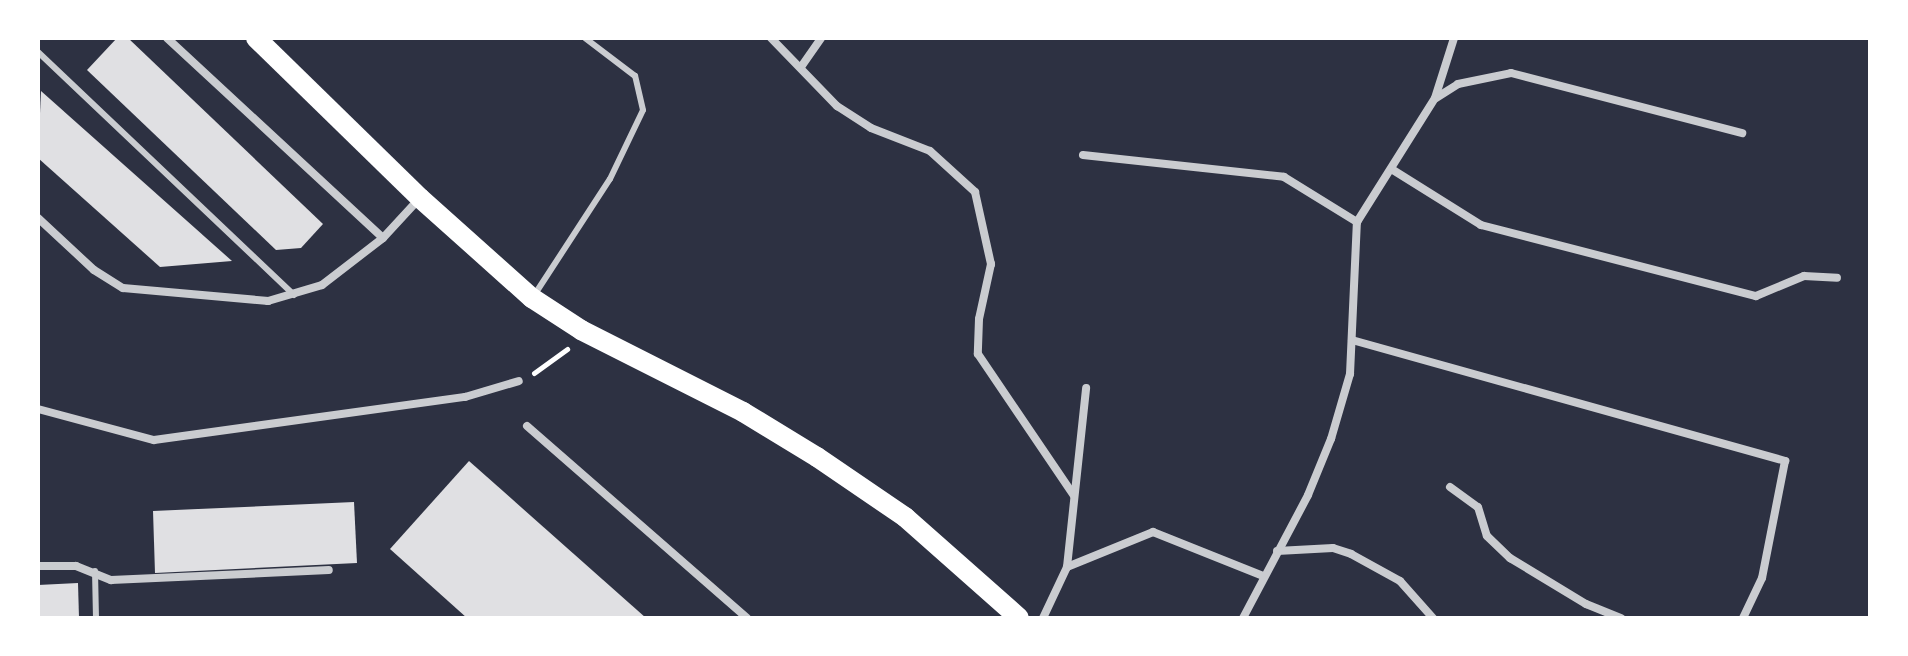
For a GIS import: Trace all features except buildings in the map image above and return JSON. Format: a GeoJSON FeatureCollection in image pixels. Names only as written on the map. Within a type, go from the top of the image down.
{"type":"FeatureCollection","features":[{"type":"Feature","properties":{"kind":"main road"},"geometry":{"type":"LineString","coordinates":[[256,38],[420,198],[532,298],[581,330],[743,412],[817,457],[905,517],[1019,618]]}},
{"type":"Feature","properties":{"kind":"street"},"geometry":{"type":"LineString","coordinates":[[167,38],[383,238]]}},
{"type":"Feature","properties":{"kind":"street"},"geometry":{"type":"LineString","coordinates":[[771,38],[837,106],[871,128],[930,151],[975,192],[984,215],[991,264],[979,319],[978,354],[1074,496]]}},
{"type":"Feature","properties":{"kind":"street"},"geometry":{"type":"LineString","coordinates":[[801,67],[821,38]]}},
{"type":"Feature","properties":{"kind":"street"},"geometry":{"type":"LineString","coordinates":[[1243,618],[1308,495],[1331,439],[1350,374],[1357,222],[1393,170],[1435,98],[1454,38]]}},
{"type":"Feature","properties":{"kind":"street"},"geometry":{"type":"LineString","coordinates":[[1435,98],[1458,84],[1511,73],[1742,133]]}},
{"type":"Feature","properties":{"kind":"street"},"geometry":{"type":"LineString","coordinates":[[1083,155],[1284,177],[1357,222]]}},
{"type":"Feature","properties":{"kind":"street"},"geometry":{"type":"LineString","coordinates":[[1393,170],[1481,225],[1756,296],[1804,276],[1837,278]]}},
{"type":"Feature","properties":{"kind":"street"},"geometry":{"type":"LineString","coordinates":[[38,218],[94,270],[123,288],[268,301],[295,296],[322,285],[383,238],[420,198]]}},
{"type":"Feature","properties":{"kind":"street"},"geometry":{"type":"LineString","coordinates":[[1352,340],[1785,461],[1762,578],[1743,618]]}},
{"type":"Feature","properties":{"kind":"street"},"geometry":{"type":"LineString","coordinates":[[38,409],[154,440],[465,397],[519,381]]}},
{"type":"Feature","properties":{"kind":"street"},"geometry":{"type":"LineString","coordinates":[[1043,618],[1067,567],[1086,388]]}},
{"type":"Feature","properties":{"kind":"street"},"geometry":{"type":"LineString","coordinates":[[527,426],[747,618]]}},
{"type":"Feature","properties":{"kind":"street"},"geometry":{"type":"LineString","coordinates":[[1450,487],[1478,507],[1487,536],[1510,558],[1586,604],[1621,618]]}},
{"type":"Feature","properties":{"kind":"street"},"geometry":{"type":"LineString","coordinates":[[1067,567],[1153,532],[1263,576]]}},
{"type":"Feature","properties":{"kind":"street"},"geometry":{"type":"LineString","coordinates":[[1277,551],[1333,548],[1351,554],[1400,581],[1433,618]]}},
{"type":"Feature","properties":{"kind":"street"},"geometry":{"type":"LineString","coordinates":[[38,566],[76,566],[95,571],[111,580],[329,570]]}},
{"type":"Feature","properties":{"kind":"street"},"geometry":{"type":"LineString","coordinates":[[730,618],[738,610]]}},
{"type":"Feature","properties":{"kind":"lane"},"geometry":{"type":"LineString","coordinates":[[532,298],[610,179],[643,110],[635,76],[585,38]]}},
{"type":"Feature","properties":{"kind":"lane"},"geometry":{"type":"LineString","coordinates":[[38,52],[295,296]]}},
{"type":"Feature","properties":{"kind":"lane"},"geometry":{"type":"LineString","coordinates":[[95,571],[96,618]]}},
{"type":"Feature","properties":{"kind":"path"},"geometry":{"type":"LineString","coordinates":[[519,381],[563,355],[581,330]]}}]}
